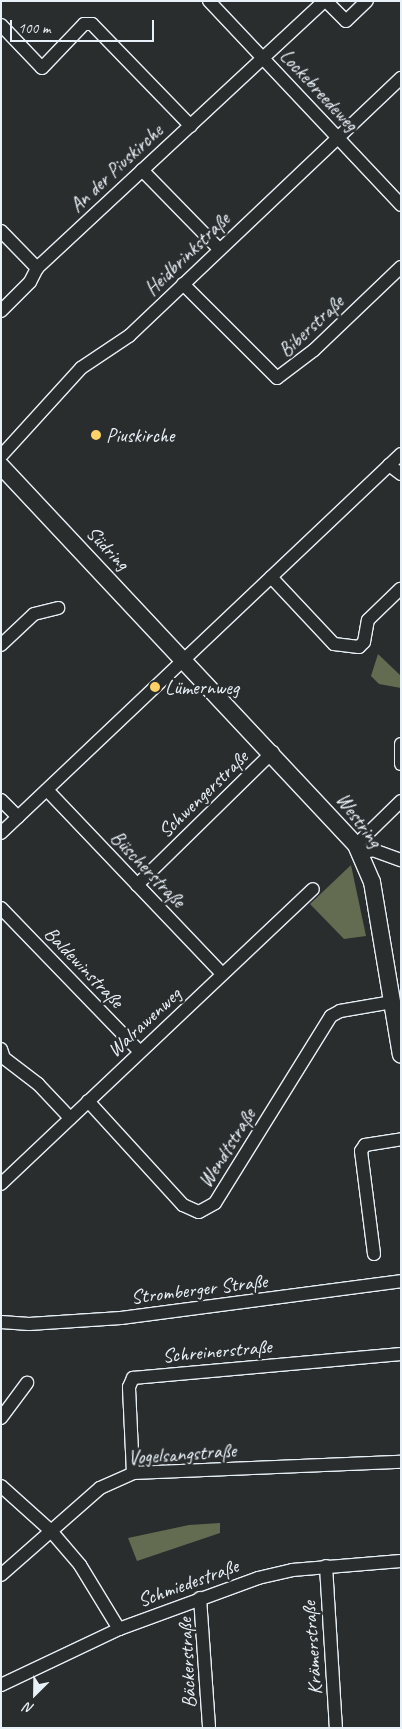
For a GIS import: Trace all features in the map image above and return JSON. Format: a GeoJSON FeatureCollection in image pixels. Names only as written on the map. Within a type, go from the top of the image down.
{"type":"FeatureCollection","features":[{"type":"Feature","properties":{"kind":"main road","name":"Südring"},"geometry":{"type":"LineString","coordinates":[[1,466],[185,660]]}},
{"type":"Feature","properties":{"kind":"main road","name":"Westring"},"geometry":{"type":"LineString","coordinates":[[185,660],[273,752],[359,849],[372,882],[401,1055]]}},
{"type":"Feature","properties":{"kind":"street","name":"Lockebreedeweg"},"geometry":{"type":"LineString","coordinates":[[209,1],[401,205]]}},
{"type":"Feature","properties":{"kind":"street","name":"An der Piuskirche"},"geometry":{"type":"LineString","coordinates":[[1,311],[30,282],[37,268],[325,1]]}},
{"type":"Feature","properties":{"kind":"street"},"geometry":{"type":"LineString","coordinates":[[325,1],[346,21],[367,1]]}},
{"type":"Feature","properties":{"kind":"street"},"geometry":{"type":"LineString","coordinates":[[1,25],[42,68],[84,24],[92,24],[191,126]]}},
{"type":"Feature","properties":{"kind":"street","name":"Heidbrinkstraße"},"geometry":{"type":"LineString","coordinates":[[1,456],[22,429],[81,368],[129,336],[401,78]]}},
{"type":"Feature","properties":{"kind":"street"},"geometry":{"type":"LineString","coordinates":[[142,170],[219,249]]}},
{"type":"Feature","properties":{"kind":"street"},"geometry":{"type":"LineString","coordinates":[[1,231],[37,268]]}},
{"type":"Feature","properties":{"kind":"street","name":"Biberstraße"},"geometry":{"type":"LineString","coordinates":[[183,284],[277,378],[314,350],[401,267]]}},
{"type":"Feature","properties":{"kind":"street"},"geometry":{"type":"LineString","coordinates":[[1,833],[401,454]]}},
{"type":"Feature","properties":{"kind":"street"},"geometry":{"type":"LineString","coordinates":[[389,465],[401,474]]}},
{"type":"Feature","properties":{"kind":"street"},"geometry":{"type":"LineString","coordinates":[[270,577],[334,644],[359,647],[364,642],[368,620],[400,589]]}},
{"type":"Feature","properties":{"kind":"street"},"geometry":{"type":"LineString","coordinates":[[1,644],[34,614],[58,608]]}},
{"type":"Feature","properties":{"kind":"street"},"geometry":{"type":"LineString","coordinates":[[401,744],[401,764]]}},
{"type":"Feature","properties":{"kind":"street","name":"Schwengerstraße"},"geometry":{"type":"LineString","coordinates":[[137,885],[273,752]]}},
{"type":"Feature","properties":{"kind":"street","name":"Büscherstraße"},"geometry":{"type":"LineString","coordinates":[[47,790],[222,974]]}},
{"type":"Feature","properties":{"kind":"street"},"geometry":{"type":"LineString","coordinates":[[1,800],[18,817]]}},
{"type":"Feature","properties":{"kind":"street"},"geometry":{"type":"LineString","coordinates":[[359,849],[401,801]]}},
{"type":"Feature","properties":{"kind":"street"},"geometry":{"type":"LineString","coordinates":[[359,849],[373,850],[401,860]]}},
{"type":"Feature","properties":{"kind":"street","name":"Walrawenweg"},"geometry":{"type":"LineString","coordinates":[[1,1184],[139,1051],[313,888]]}},
{"type":"Feature","properties":{"kind":"street","name":"Baldewinstraße"},"geometry":{"type":"LineString","coordinates":[[1,908],[139,1051]]}},
{"type":"Feature","properties":{"kind":"street","name":"Wendtstraße"},"geometry":{"type":"LineString","coordinates":[[88,1101],[183,1204],[199,1212],[214,1203],[331,1016],[340,1011],[392,1002]]}},
{"type":"Feature","properties":{"kind":"street"},"geometry":{"type":"LineString","coordinates":[[1,1049],[4,1058],[38,1084],[70,1118]]}},
{"type":"Feature","properties":{"kind":"street"},"geometry":{"type":"LineString","coordinates":[[374,1254],[361,1151],[365,1145],[401,1139]]}},
{"type":"Feature","properties":{"kind":"street","name":"Stromberger Straße"},"geometry":{"type":"LineString","coordinates":[[1,1322],[29,1324],[121,1318],[401,1281]]}},
{"type":"Feature","properties":{"kind":"street","name":"Schreinerstraße"},"geometry":{"type":"LineString","coordinates":[[133,1473],[128,1387],[133,1378],[401,1354]]}},
{"type":"Feature","properties":{"kind":"street"},"geometry":{"type":"LineString","coordinates":[[1,1418],[27,1383]]}},
{"type":"Feature","properties":{"kind":"street","name":"Vogelsangstraße"},"geometry":{"type":"LineString","coordinates":[[1,1575],[100,1488],[133,1473],[401,1462]]}},
{"type":"Feature","properties":{"kind":"street"},"geometry":{"type":"LineString","coordinates":[[1,1486],[51,1531],[97,1589],[119,1629]]}},
{"type":"Feature","properties":{"kind":"street","name":"Schmiedestraße"},"geometry":{"type":"LineString","coordinates":[[1,1685],[119,1629],[258,1578],[326,1566],[401,1561]]}},
{"type":"Feature","properties":{"kind":"street","name":"Krämerstraße"},"geometry":{"type":"LineString","coordinates":[[326,1566],[336,1728]]}},
{"type":"Feature","properties":{"kind":"street","name":"Bäckerstraße"},"geometry":{"type":"LineString","coordinates":[[200,1598],[209,1728]]}},
{"type":"Feature","properties":{"kind":"green space"},"geometry":{"type":"Polygon","coordinates":[[[378,654],[401,676],[401,688],[379,684],[371,676],[378,654]]]}},
{"type":"Feature","properties":{"kind":"green space"},"geometry":{"type":"Polygon","coordinates":[[[351,865],[366,936],[344,939],[310,904],[351,865]]]}},
{"type":"Feature","properties":{"kind":"green space"},"geometry":{"type":"Polygon","coordinates":[[[220,1523],[220,1533],[137,1561],[128,1538],[189,1525],[220,1523]]]}},
{"type":"Feature","properties":{"kind":"place","name":"Piuskirche"},"geometry":{"type":"Point","coordinates":[96,435]}},
{"type":"Feature","properties":{"kind":"place","name":"Lümernweg"},"geometry":{"type":"Point","coordinates":[155,687]}}]}
